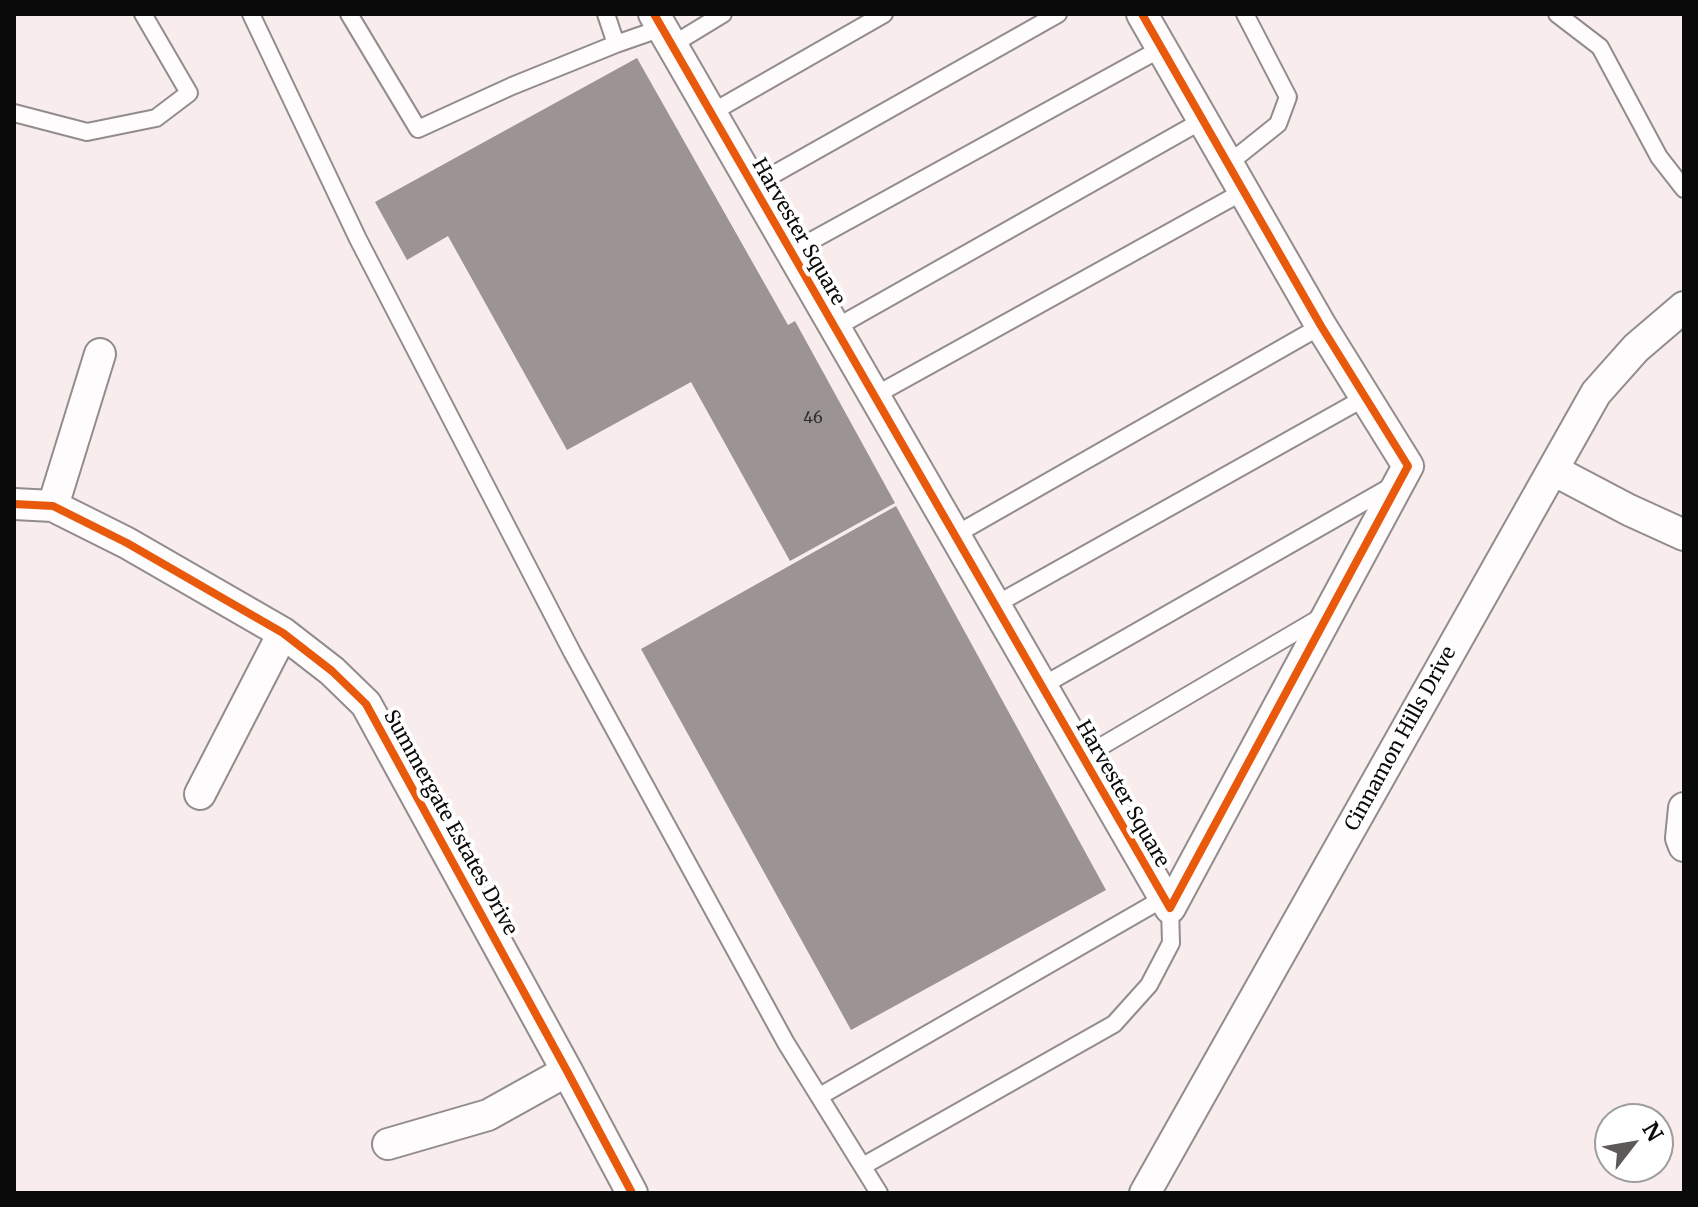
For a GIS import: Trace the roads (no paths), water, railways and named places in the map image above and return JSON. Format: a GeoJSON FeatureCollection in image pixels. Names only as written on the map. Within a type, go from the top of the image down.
{"type":"FeatureCollection","features":[{"type":"Feature","properties":{"kind":"street"},"geometry":{"type":"LineString","coordinates":[[1142,14],[1321,326],[1408,466],[1400,482]]}},
{"type":"Feature","properties":{"kind":"street","name":"Harvester Square"},"geometry":{"type":"LineString","coordinates":[[662,29],[1167,903]]}},
{"type":"Feature","properties":{"kind":"street","name":"Cinnamon Hills Drive"},"geometry":{"type":"LineString","coordinates":[[1145,1193],[1596,393],[1636,348],[1684,307]]}},
{"type":"Feature","properties":{"kind":"street"},"geometry":{"type":"LineString","coordinates":[[53,506],[100,354]]}},
{"type":"Feature","properties":{"kind":"street"},"geometry":{"type":"LineString","coordinates":[[1553,470],[1684,535]]}},
{"type":"Feature","properties":{"kind":"street","name":"Harvester Square"},"geometry":{"type":"LineString","coordinates":[[1167,903],[1400,482]]}},
{"type":"Feature","properties":{"kind":"street","name":"Summergate Estates Drive"},"geometry":{"type":"LineString","coordinates":[[14,504],[53,506],[127,543],[283,633],[332,671],[366,704],[632,1193]]}},
{"type":"Feature","properties":{"kind":"street"},"geometry":{"type":"LineString","coordinates":[[200,794],[283,633]]}},
{"type":"Feature","properties":{"kind":"street"},"geometry":{"type":"LineString","coordinates":[[1684,808],[1681,838],[1684,846]]}},
{"type":"Feature","properties":{"kind":"street"},"geometry":{"type":"LineString","coordinates":[[388,1144],[488,1115],[567,1071]]}},
{"type":"Feature","properties":{"kind":"lane"},"geometry":{"type":"LineString","coordinates":[[14,113],[87,132],[156,118],[167,110],[189,93],[143,14]]}},
{"type":"Feature","properties":{"kind":"lane"},"geometry":{"type":"LineString","coordinates":[[251,14],[358,239],[572,652],[786,1043],[879,1193]]}},
{"type":"Feature","properties":{"kind":"lane"},"geometry":{"type":"LineString","coordinates":[[349,14],[418,129],[512,86],[616,44],[723,14]]}},
{"type":"Feature","properties":{"kind":"lane"},"geometry":{"type":"LineString","coordinates":[[606,14],[616,44]]}},
{"type":"Feature","properties":{"kind":"lane"},"geometry":{"type":"LineString","coordinates":[[711,113],[884,14]]}},
{"type":"Feature","properties":{"kind":"lane"},"geometry":{"type":"LineString","coordinates":[[753,186],[1058,14]]}},
{"type":"Feature","properties":{"kind":"lane"},"geometry":{"type":"LineString","coordinates":[[1228,164],[1278,124],[1288,97],[1245,14]]}},
{"type":"Feature","properties":{"kind":"lane"},"geometry":{"type":"LineString","coordinates":[[1557,14],[1600,47],[1659,157],[1684,189]]}},
{"type":"Feature","properties":{"kind":"lane"},"geometry":{"type":"LineString","coordinates":[[791,252],[1162,48]]}},
{"type":"Feature","properties":{"kind":"lane"},"geometry":{"type":"LineString","coordinates":[[835,328],[1203,120]]}},
{"type":"Feature","properties":{"kind":"lane"},"geometry":{"type":"LineString","coordinates":[[874,396],[1244,191]]}},
{"type":"Feature","properties":{"kind":"lane"},"geometry":{"type":"LineString","coordinates":[[955,535],[1321,326]]}},
{"type":"Feature","properties":{"kind":"lane"},"geometry":{"type":"LineString","coordinates":[[995,605],[1366,397]]}},
{"type":"Feature","properties":{"kind":"lane"},"geometry":{"type":"LineString","coordinates":[[1042,686],[1400,482]]}},
{"type":"Feature","properties":{"kind":"lane"},"geometry":{"type":"LineString","coordinates":[[1083,757],[1329,613]]}},
{"type":"Feature","properties":{"kind":"lane"},"geometry":{"type":"LineString","coordinates":[[820,1096],[1167,903],[1171,943],[1149,985],[1114,1024],[863,1166]]}}]}
